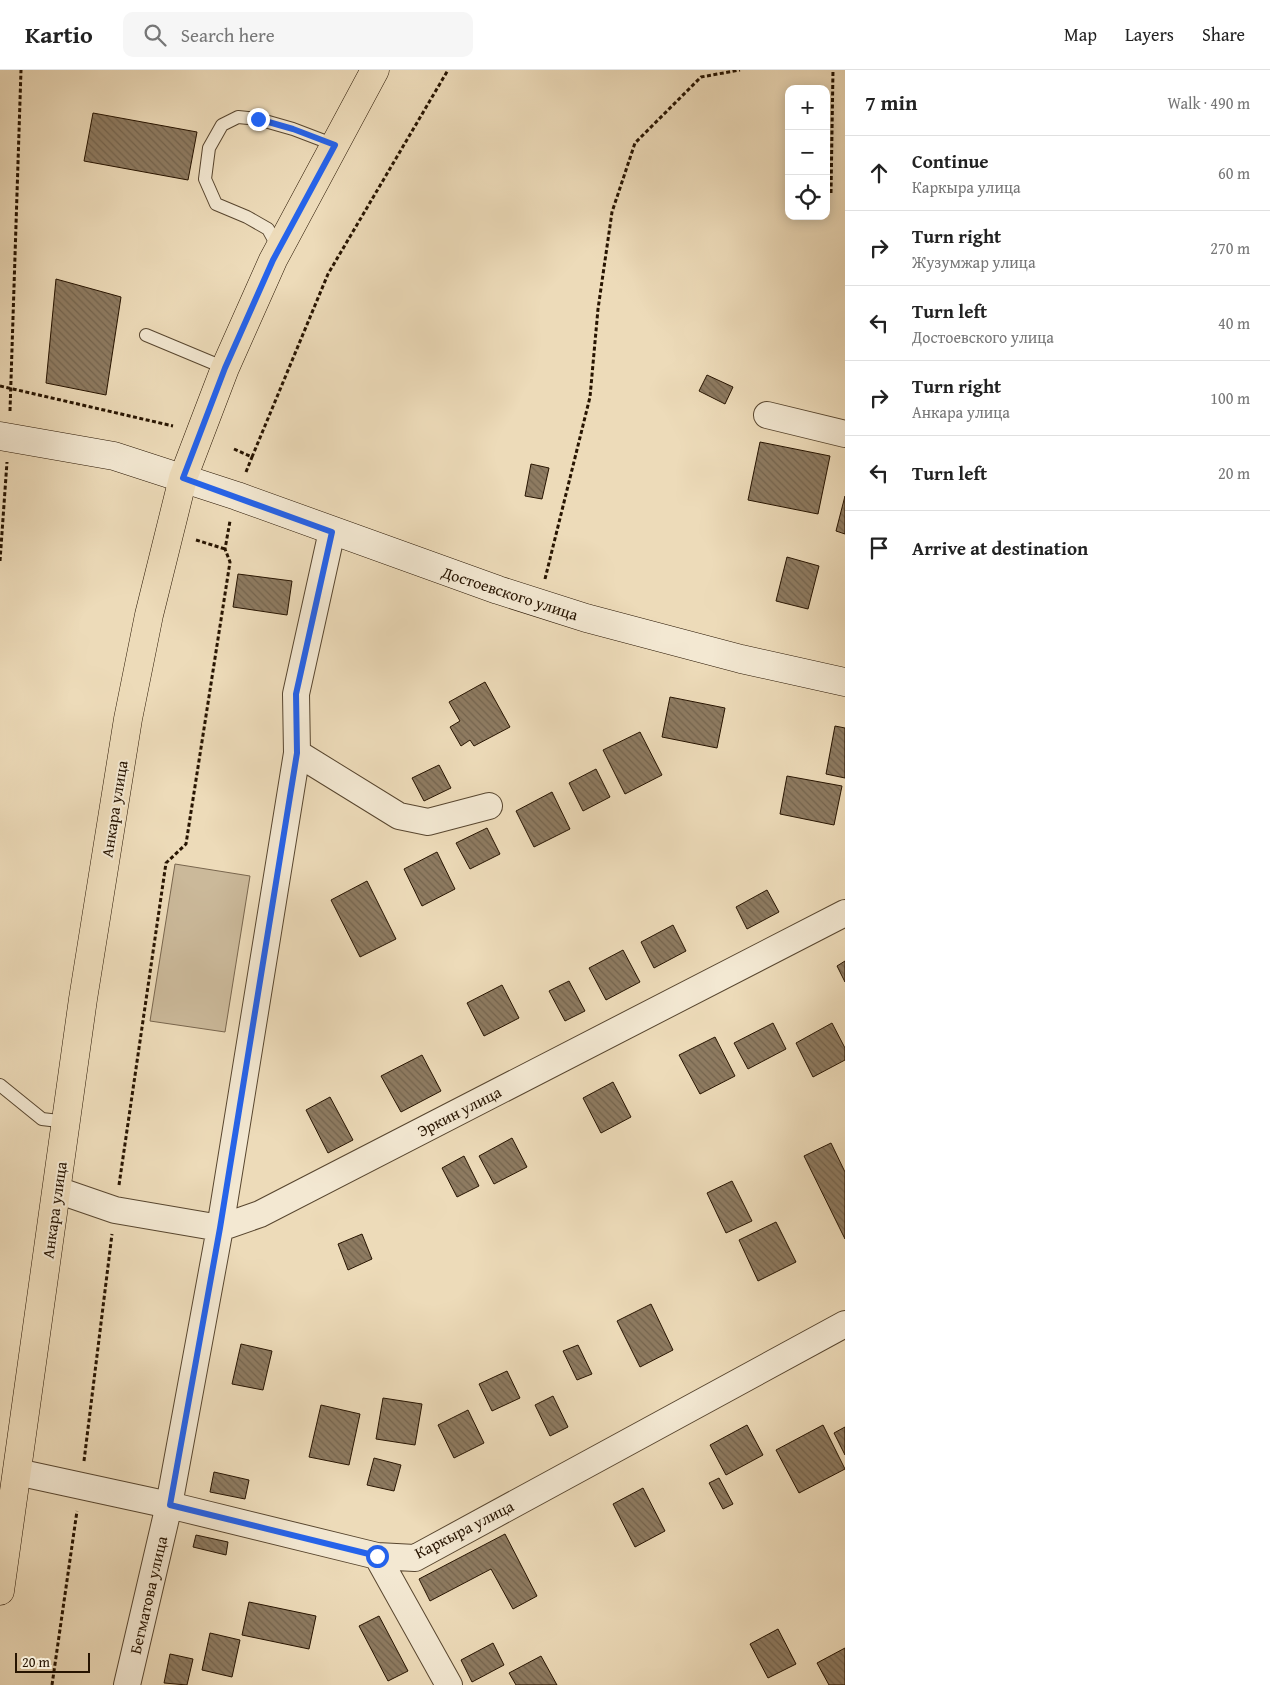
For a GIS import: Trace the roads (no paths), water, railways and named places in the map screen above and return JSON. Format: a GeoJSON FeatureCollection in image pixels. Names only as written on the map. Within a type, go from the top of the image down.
{"type":"FeatureCollection","features":[{"type":"Feature","properties":{"kind":"main road","name":"Анкара улица"},"geometry":{"type":"LineString","coordinates":[[0,1591],[83,999],[128,719],[150,615],[183,478],[225,368],[279,248],[375,70]]}},
{"type":"Feature","properties":{"kind":"street"},"geometry":{"type":"LineString","coordinates":[[767,415],[845,434]]}},
{"type":"Feature","properties":{"kind":"street","name":"Достоевского улица"},"geometry":{"type":"LineString","coordinates":[[4,437],[114,456],[183,478],[332,532],[539,603],[741,659],[845,682]]}},
{"type":"Feature","properties":{"kind":"street","name":"Бегматова улица"},"geometry":{"type":"LineString","coordinates":[[127,1685],[170,1505],[220,1228],[297,753],[296,694],[332,532]]}},
{"type":"Feature","properties":{"kind":"street"},"geometry":{"type":"LineString","coordinates":[[297,753],[399,816],[428,822],[489,806]]}},
{"type":"Feature","properties":{"kind":"street","name":"Эркин улица"},"geometry":{"type":"LineString","coordinates":[[57,1190],[115,1210],[220,1228],[260,1214],[845,913]]}},
{"type":"Feature","properties":{"kind":"street","name":"Каркыра улица"},"geometry":{"type":"LineString","coordinates":[[17,1472],[170,1505],[377,1556],[415,1558],[845,1324]]}},
{"type":"Feature","properties":{"kind":"street"},"geometry":{"type":"LineString","coordinates":[[377,1556],[449,1685]]}},
{"type":"Feature","properties":{"kind":"lane"},"geometry":{"type":"LineString","coordinates":[[279,248],[268,229],[247,217],[216,204],[205,179],[209,148],[222,125],[238,117],[293,129],[335,145]]}},
{"type":"Feature","properties":{"kind":"lane"},"geometry":{"type":"LineString","coordinates":[[146,335],[225,368]]}},
{"type":"Feature","properties":{"kind":"lane"},"geometry":{"type":"LineString","coordinates":[[0,1085],[42,1119],[67,1122]]}}]}
